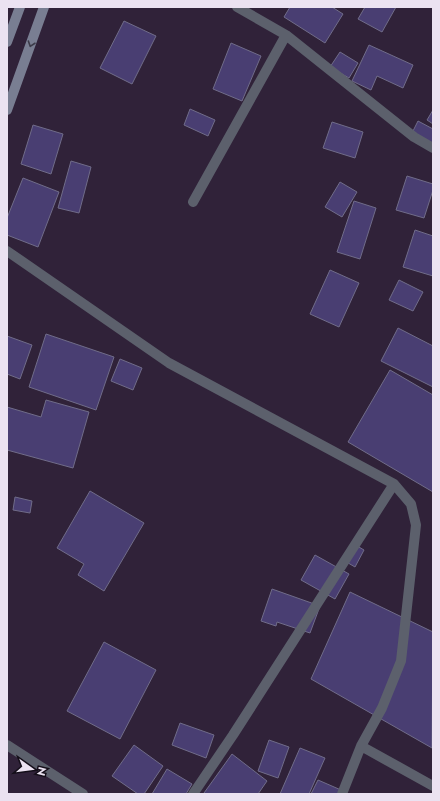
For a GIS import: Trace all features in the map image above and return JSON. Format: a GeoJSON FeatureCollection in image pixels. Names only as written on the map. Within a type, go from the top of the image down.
{"type":"FeatureCollection","features":[{"type":"Feature","properties":{"kind":"main road"},"geometry":{"type":"LineString","coordinates":[[7,42],[20,7]]}},
{"type":"Feature","properties":{"kind":"main road"},"geometry":{"type":"LineString","coordinates":[[7,110],[44,7]]}},
{"type":"Feature","properties":{"kind":"street"},"geometry":{"type":"LineString","coordinates":[[7,28],[15,7]]}},
{"type":"Feature","properties":{"kind":"street"},"geometry":{"type":"LineString","coordinates":[[237,7],[286,35],[414,136],[433,148]]}},
{"type":"Feature","properties":{"kind":"street"},"geometry":{"type":"LineString","coordinates":[[193,202],[286,35]]}},
{"type":"Feature","properties":{"kind":"street"},"geometry":{"type":"LineString","coordinates":[[7,251],[169,363],[394,484],[411,504],[416,525],[401,661],[382,708],[361,746],[342,794]]}},
{"type":"Feature","properties":{"kind":"street"},"geometry":{"type":"LineString","coordinates":[[192,794],[233,735],[394,484]]}},
{"type":"Feature","properties":{"kind":"street"},"geometry":{"type":"LineString","coordinates":[[7,745],[83,794]]}},
{"type":"Feature","properties":{"kind":"street"},"geometry":{"type":"LineString","coordinates":[[361,746],[433,786]]}},
{"type":"Feature","properties":{"kind":"building"},"geometry":{"type":"Polygon","coordinates":[[[290,7],[332,7],[343,14],[325,43],[284,17],[290,7]]]}},
{"type":"Feature","properties":{"kind":"building"},"geometry":{"type":"Polygon","coordinates":[[[365,7],[396,7],[382,32],[358,19],[365,7]]]}},
{"type":"Feature","properties":{"kind":"building"},"geometry":{"type":"Polygon","coordinates":[[[124,21],[156,36],[132,84],[100,68],[124,21]]]}},
{"type":"Feature","properties":{"kind":"building"},"geometry":{"type":"Polygon","coordinates":[[[231,43],[261,56],[242,101],[213,89],[231,43]]]}},
{"type":"Feature","properties":{"kind":"building"},"geometry":{"type":"Polygon","coordinates":[[[369,45],[413,65],[403,88],[377,76],[371,90],[352,81],[369,45]]]}},
{"type":"Feature","properties":{"kind":"building"},"geometry":{"type":"Polygon","coordinates":[[[340,52],[358,63],[349,78],[330,67],[340,52]]]}},
{"type":"Feature","properties":{"kind":"building"},"geometry":{"type":"Polygon","coordinates":[[[190,109],[215,120],[208,136],[184,125],[190,109]]]}},
{"type":"Feature","properties":{"kind":"building"},"geometry":{"type":"Polygon","coordinates":[[[433,110],[433,124],[427,120],[433,110]]]}},
{"type":"Feature","properties":{"kind":"building"},"geometry":{"type":"Polygon","coordinates":[[[418,121],[433,129],[433,141],[431,145],[411,135],[418,121]]]}},
{"type":"Feature","properties":{"kind":"building"},"geometry":{"type":"Polygon","coordinates":[[[332,122],[363,132],[355,158],[323,148],[332,122]]]}},
{"type":"Feature","properties":{"kind":"building"},"geometry":{"type":"Polygon","coordinates":[[[33,125],[63,134],[51,174],[21,164],[33,125]]]}},
{"type":"Feature","properties":{"kind":"building"},"geometry":{"type":"Polygon","coordinates":[[[71,161],[91,167],[79,213],[58,208],[71,161]]]}},
{"type":"Feature","properties":{"kind":"building"},"geometry":{"type":"Polygon","coordinates":[[[407,176],[433,184],[433,190],[424,218],[396,210],[407,176]]]}},
{"type":"Feature","properties":{"kind":"building"},"geometry":{"type":"Polygon","coordinates":[[[23,178],[59,192],[38,247],[7,235],[7,218],[23,178]]]}},
{"type":"Feature","properties":{"kind":"building"},"geometry":{"type":"Polygon","coordinates":[[[340,182],[357,192],[342,217],[325,207],[340,182]]]}},
{"type":"Feature","properties":{"kind":"building"},"geometry":{"type":"Polygon","coordinates":[[[354,201],[376,208],[360,259],[337,252],[354,201]]]}},
{"type":"Feature","properties":{"kind":"building"},"geometry":{"type":"Polygon","coordinates":[[[415,230],[433,236],[433,276],[403,267],[415,230]]]}},
{"type":"Feature","properties":{"kind":"building"},"geometry":{"type":"Polygon","coordinates":[[[330,270],[359,283],[339,327],[310,314],[330,270]]]}},
{"type":"Feature","properties":{"kind":"building"},"geometry":{"type":"Polygon","coordinates":[[[399,280],[423,292],[413,311],[389,300],[399,280]]]}},
{"type":"Feature","properties":{"kind":"building"},"geometry":{"type":"Polygon","coordinates":[[[398,328],[433,346],[433,387],[381,361],[398,328]]]}},
{"type":"Feature","properties":{"kind":"building"},"geometry":{"type":"Polygon","coordinates":[[[46,334],[114,357],[96,410],[29,387],[46,334]]]}},
{"type":"Feature","properties":{"kind":"building"},"geometry":{"type":"Polygon","coordinates":[[[7,336],[32,345],[20,379],[7,374],[7,336]]]}},
{"type":"Feature","properties":{"kind":"building"},"geometry":{"type":"Polygon","coordinates":[[[120,359],[142,368],[133,390],[111,381],[120,359]]]}},
{"type":"Feature","properties":{"kind":"building"},"geometry":{"type":"Polygon","coordinates":[[[390,370],[433,395],[433,492],[348,442],[390,370]]]}},
{"type":"Feature","properties":{"kind":"building"},"geometry":{"type":"Polygon","coordinates":[[[46,400],[89,412],[73,468],[7,450],[7,407],[41,417],[46,400]]]}},
{"type":"Feature","properties":{"kind":"building"},"geometry":{"type":"Polygon","coordinates":[[[90,491],[144,523],[104,591],[78,575],[84,564],[57,548],[90,491]]]}},
{"type":"Feature","properties":{"kind":"building"},"geometry":{"type":"Polygon","coordinates":[[[15,497],[32,501],[30,513],[13,510],[15,497]]]}},
{"type":"Feature","properties":{"kind":"building"},"geometry":{"type":"Polygon","coordinates":[[[352,543],[364,550],[355,567],[343,560],[352,543]]]}},
{"type":"Feature","properties":{"kind":"building"},"geometry":{"type":"Polygon","coordinates":[[[315,555],[349,574],[335,599],[301,580],[315,555]]]}},
{"type":"Feature","properties":{"kind":"building"},"geometry":{"type":"Polygon","coordinates":[[[272,589],[320,606],[310,633],[277,622],[276,626],[261,621],[272,589]]]}},
{"type":"Feature","properties":{"kind":"building"},"geometry":{"type":"Polygon","coordinates":[[[350,592],[433,632],[432,748],[311,679],[350,592]]]}},
{"type":"Feature","properties":{"kind":"building"},"geometry":{"type":"Polygon","coordinates":[[[104,642],[156,670],[120,739],[67,711],[104,642]]]}},
{"type":"Feature","properties":{"kind":"building"},"geometry":{"type":"Polygon","coordinates":[[[180,723],[214,735],[206,758],[172,745],[180,723]]]}},
{"type":"Feature","properties":{"kind":"building"},"geometry":{"type":"Polygon","coordinates":[[[269,740],[289,747],[278,778],[258,771],[269,740]]]}},
{"type":"Feature","properties":{"kind":"building"},"geometry":{"type":"Polygon","coordinates":[[[134,745],[163,766],[144,794],[138,794],[112,776],[134,745]]]}},
{"type":"Feature","properties":{"kind":"building"},"geometry":{"type":"Polygon","coordinates":[[[300,748],[325,758],[309,794],[280,794],[300,748]]]}},
{"type":"Feature","properties":{"kind":"building"},"geometry":{"type":"Polygon","coordinates":[[[232,754],[267,781],[258,794],[204,793],[232,754]]]}},
{"type":"Feature","properties":{"kind":"building"},"geometry":{"type":"Polygon","coordinates":[[[167,769],[192,784],[186,794],[152,794],[167,769]]]}},
{"type":"Feature","properties":{"kind":"building"},"geometry":{"type":"Polygon","coordinates":[[[318,780],[341,790],[339,794],[311,794],[318,780]]]}}]}
